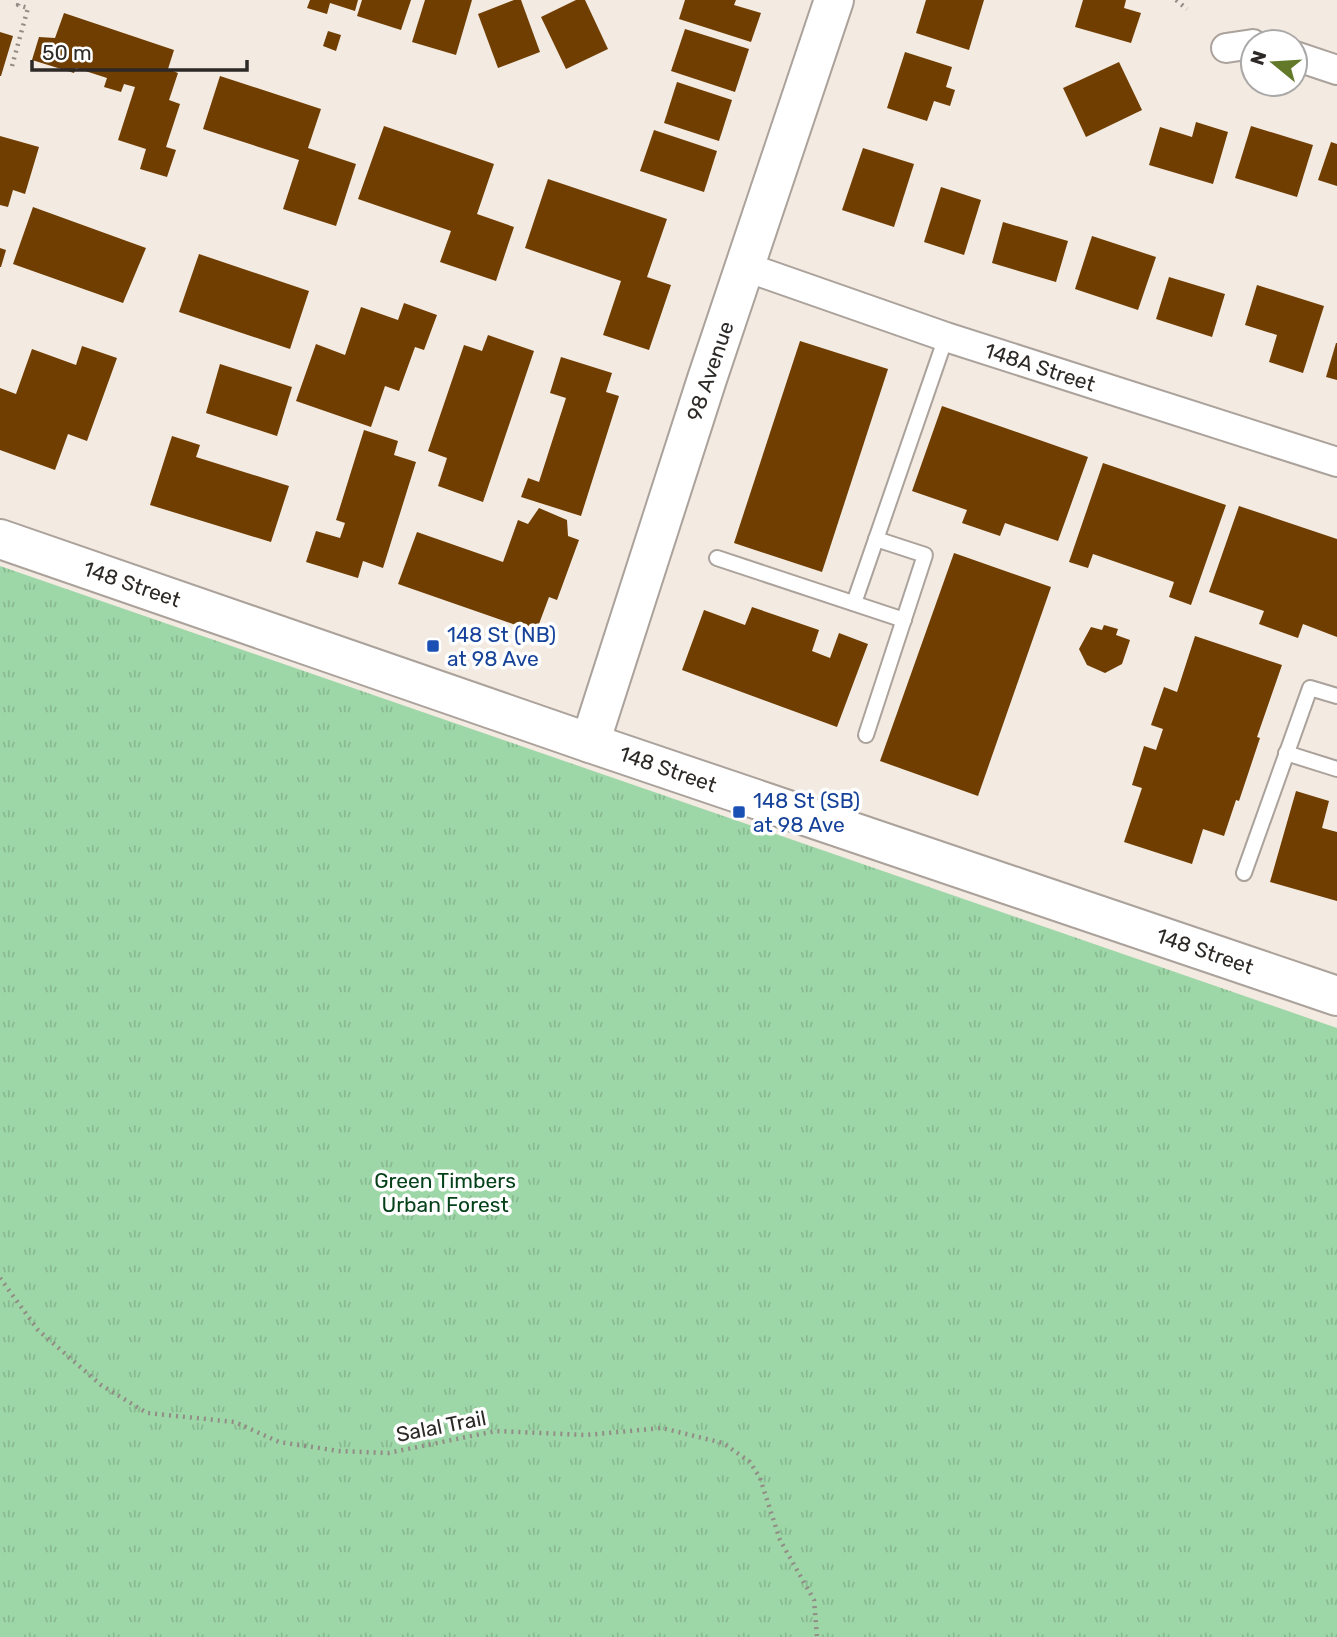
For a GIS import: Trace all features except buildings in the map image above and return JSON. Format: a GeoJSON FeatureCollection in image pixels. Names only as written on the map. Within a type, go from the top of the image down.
{"type":"FeatureCollection","features":[{"type":"Feature","properties":{"kind":"main road","name":"98 Avenue"},"geometry":{"type":"LineString","coordinates":[[590,743],[707,379],[834,0]]}},
{"type":"Feature","properties":{"kind":"main road","name":"148 Street"},"geometry":{"type":"LineString","coordinates":[[0,539],[590,743],[1337,996]]}},
{"type":"Feature","properties":{"kind":"street"},"geometry":{"type":"LineString","coordinates":[[1309,60],[1337,70]]}},
{"type":"Feature","properties":{"kind":"street","name":"148A Street"},"geometry":{"type":"LineString","coordinates":[[746,267],[946,337],[1337,462]]}},
{"type":"Feature","properties":{"kind":"lane"},"geometry":{"type":"LineString","coordinates":[[854,603],[946,337]]}},
{"type":"Feature","properties":{"kind":"lane"},"geometry":{"type":"LineString","coordinates":[[866,735],[925,555],[876,539]]}},
{"type":"Feature","properties":{"kind":"lane"},"geometry":{"type":"LineString","coordinates":[[717,558],[904,620]]}},
{"type":"Feature","properties":{"kind":"lane"},"geometry":{"type":"LineString","coordinates":[[1244,873],[1310,688],[1337,696]]}},
{"type":"Feature","properties":{"kind":"lane"},"geometry":{"type":"LineString","coordinates":[[1286,753],[1336,765]]}},
{"type":"Feature","properties":{"kind":"path"},"geometry":{"type":"LineString","coordinates":[[12,66],[28,8],[18,5],[20,0]]}},
{"type":"Feature","properties":{"kind":"path"},"geometry":{"type":"LineString","coordinates":[[1176,0],[1187,9]]}},
{"type":"Feature","properties":{"kind":"path","name":"Salal Trail"},"geometry":{"type":"LineString","coordinates":[[0,1278],[38,1330],[101,1385],[147,1413],[235,1422],[279,1442],[339,1451],[388,1453],[496,1431],[586,1435],[662,1428],[723,1443],[750,1462],[760,1479],[780,1540],[814,1600],[817,1637]]}},
{"type":"Feature","properties":{"kind":"green space","name":"Green Timbers Urban Forest"},"geometry":{"type":"Polygon","coordinates":[[[0,566],[1337,1028],[1337,1637],[0,1637],[0,566]]]}},
{"type":"Feature","properties":{"kind":"place","name":"148 St (NB) at 98 Ave"},"geometry":{"type":"Point","coordinates":[433,646]}},
{"type":"Feature","properties":{"kind":"place","name":"148 St (SB) at 98 Ave"},"geometry":{"type":"Point","coordinates":[739,812]}}]}
